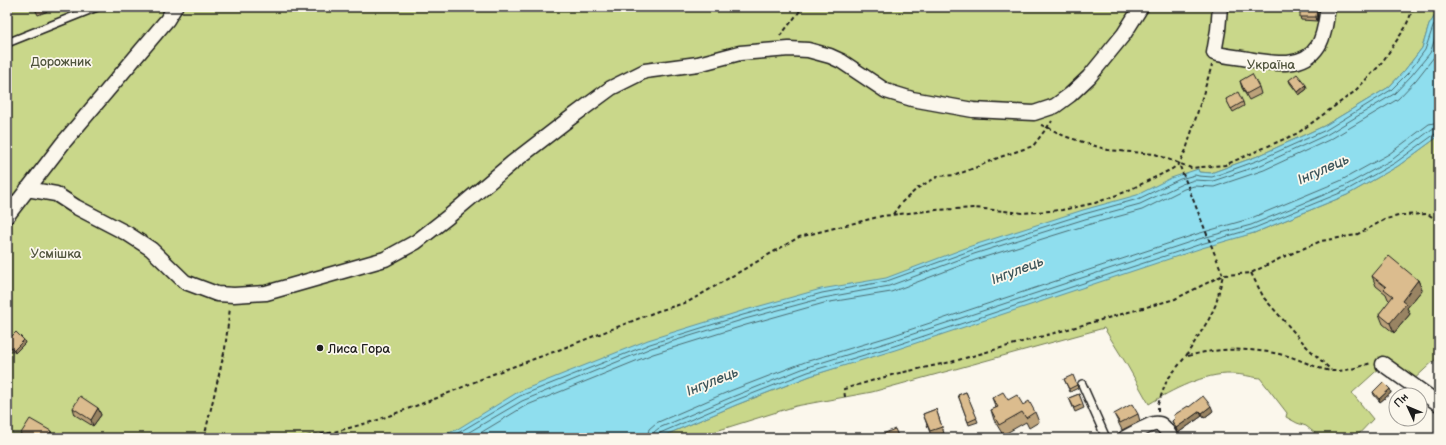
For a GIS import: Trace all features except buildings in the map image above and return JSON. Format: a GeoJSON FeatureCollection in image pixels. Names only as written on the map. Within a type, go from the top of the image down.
{"type":"FeatureCollection","features":[{"type":"Feature","properties":{"kind":"street"},"geometry":{"type":"LineString","coordinates":[[7,216],[63,143],[167,20],[175,7]]}},
{"type":"Feature","properties":{"kind":"street"},"geometry":{"type":"LineString","coordinates":[[27,189],[56,194],[76,207],[128,234],[151,249],[185,282],[217,294],[234,295],[266,293],[385,259],[416,242],[512,163],[605,92],[645,71],[698,64],[740,53],[789,49],[808,50],[842,60],[886,91],[912,99],[973,110],[1034,113],[1055,106],[1070,95],[1089,77],[1124,34],[1141,7]]}},
{"type":"Feature","properties":{"kind":"street"},"geometry":{"type":"LineString","coordinates":[[1220,7],[1214,53],[1281,64],[1304,58],[1318,46],[1328,7]]}},
{"type":"Feature","properties":{"kind":"street"},"geometry":{"type":"LineString","coordinates":[[1383,364],[1439,404]]}},
{"type":"Feature","properties":{"kind":"street"},"geometry":{"type":"LineString","coordinates":[[1125,438],[1151,424],[1159,424],[1167,432]]}},
{"type":"Feature","properties":{"kind":"lane"},"geometry":{"type":"LineString","coordinates":[[7,42],[97,7]]}},
{"type":"Feature","properties":{"kind":"lane"},"geometry":{"type":"LineString","coordinates":[[1082,384],[1106,438]]}},
{"type":"Feature","properties":{"kind":"path"},"geometry":{"type":"LineString","coordinates":[[779,37],[803,7]]}},
{"type":"Feature","properties":{"kind":"path"},"geometry":{"type":"LineString","coordinates":[[1037,124],[1047,127],[1064,136],[1108,150],[1155,154],[1191,168],[1225,165],[1298,132],[1354,92],[1381,64],[1405,28],[1414,7]]}},
{"type":"Feature","properties":{"kind":"path"},"geometry":{"type":"LineString","coordinates":[[293,438],[330,433],[375,421],[437,398],[493,374],[688,302],[799,237],[882,216],[936,210],[975,208],[1022,213],[1062,210],[1095,203],[1125,192],[1180,164],[1195,125],[1213,62],[1214,53]]}},
{"type":"Feature","properties":{"kind":"path"},"geometry":{"type":"LineString","coordinates":[[893,215],[901,203],[918,188],[939,176],[956,174],[1033,146],[1056,116]]}},
{"type":"Feature","properties":{"kind":"path"},"geometry":{"type":"LineString","coordinates":[[1167,432],[1158,414],[1158,404],[1168,380],[1186,356],[1209,319],[1216,304],[1223,275],[1180,164]]}},
{"type":"Feature","properties":{"kind":"path"},"geometry":{"type":"LineString","coordinates":[[845,397],[844,390],[896,374],[958,360],[1175,299],[1223,275],[1251,273],[1281,258],[1322,241],[1356,235],[1386,219],[1402,215],[1428,214],[1439,222]]}},
{"type":"Feature","properties":{"kind":"path"},"geometry":{"type":"LineString","coordinates":[[1251,273],[1264,298],[1307,347],[1333,371]]}},
{"type":"Feature","properties":{"kind":"path"},"geometry":{"type":"LineString","coordinates":[[204,438],[225,349],[229,312],[234,295]]}},
{"type":"Feature","properties":{"kind":"path"},"geometry":{"type":"LineString","coordinates":[[1186,356],[1203,352],[1244,349],[1288,356],[1333,371],[1350,369],[1374,362],[1383,364]]}},
{"type":"Feature","properties":{"kind":"green space"},"geometry":{"type":"Polygon","coordinates":[[[7,7],[1439,7],[1439,9],[1429,25],[1422,48],[1405,70],[1389,87],[1324,126],[1258,156],[1211,173],[1199,172],[1184,185],[513,438],[7,438],[7,7]]]}},
{"type":"Feature","properties":{"kind":"green space"},"geometry":{"type":"Polygon","coordinates":[[[1439,136],[1439,356],[1410,383],[1383,365],[1352,393],[1373,419],[1355,438],[1321,438],[1306,426],[1286,417],[1287,413],[1260,378],[1243,375],[1221,374],[1199,379],[1168,393],[1149,404],[1104,328],[872,392],[796,406],[716,431],[699,438],[658,438],[810,376],[942,334],[1060,283],[1254,233],[1347,195],[1398,166],[1439,136]]]}},
{"type":"Feature","properties":{"kind":"water","name":"Інгулець"},"geometry":{"type":"Polygon","coordinates":[[[1439,9],[1439,136],[1398,166],[1347,195],[1254,233],[1202,248],[895,350],[810,376],[658,438],[435,438],[456,430],[518,392],[648,340],[742,311],[821,289],[886,278],[971,246],[1083,210],[1137,195],[1171,178],[1198,169],[1199,172],[1211,173],[1258,156],[1324,126],[1389,87],[1405,70],[1422,48],[1429,25],[1439,9]]]}},
{"type":"Feature","properties":{"kind":"place","name":"Лиса Гора"},"geometry":{"type":"Point","coordinates":[320,348]}},
{"type":"Feature","properties":{"kind":"park label","name":"Дорожник"},"geometry":{"type":"Point","coordinates":[61,61]}},
{"type":"Feature","properties":{"kind":"park label","name":"Україна"},"geometry":{"type":"Point","coordinates":[1271,64]}},
{"type":"Feature","properties":{"kind":"park label","name":"Усмішка"},"geometry":{"type":"Point","coordinates":[56,253]}}]}
